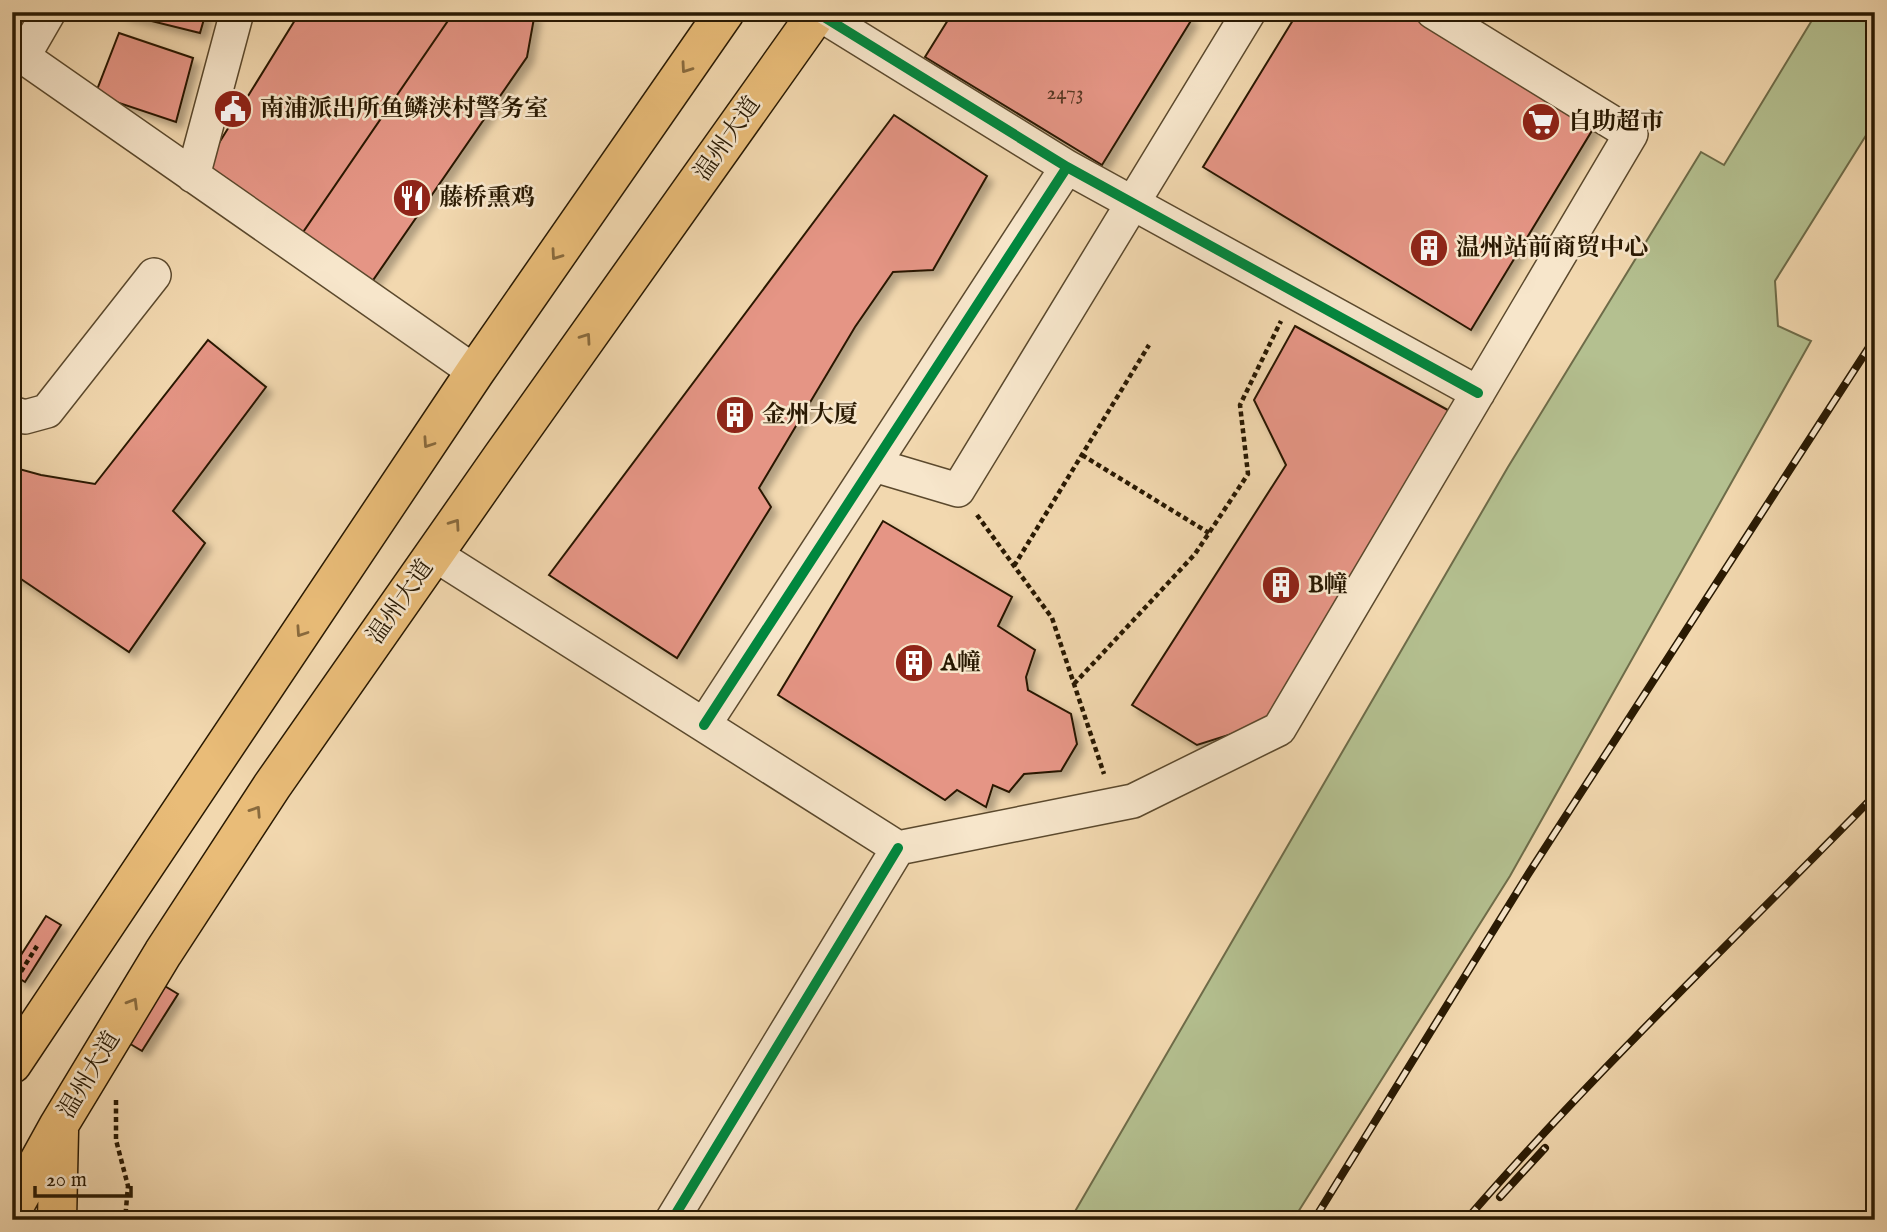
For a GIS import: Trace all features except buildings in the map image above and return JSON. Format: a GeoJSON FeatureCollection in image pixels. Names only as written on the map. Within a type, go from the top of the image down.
{"type":"FeatureCollection","features":[{"type":"Feature","properties":{"kind":"main road"},"geometry":{"type":"LineString","coordinates":[[12,1064],[475,372],[725,12]]}},
{"type":"Feature","properties":{"kind":"main road","name":"温州大道"},"geometry":{"type":"LineString","coordinates":[[12,1210],[163,953],[265,797],[817,13]]}},
{"type":"Feature","properties":{"kind":"main road"},"geometry":{"type":"LineString","coordinates":[[57,1220],[60,1125]]}},
{"type":"Feature","properties":{"kind":"street"},"geometry":{"type":"LineString","coordinates":[[49,12],[18,53],[475,372]]}},
{"type":"Feature","properties":{"kind":"street"},"geometry":{"type":"LineString","coordinates":[[193,176],[237,12]]}},
{"type":"Feature","properties":{"kind":"street"},"geometry":{"type":"LineString","coordinates":[[874,465],[958,490],[1249,12]]}},
{"type":"Feature","properties":{"kind":"street"},"geometry":{"type":"LineString","coordinates":[[434,554],[898,848],[1133,802],[1279,729],[1631,134],[1433,12]]}},
{"type":"Feature","properties":{"kind":"street"},"geometry":{"type":"LineString","coordinates":[[817,13],[1067,167],[1478,393]]}},
{"type":"Feature","properties":{"kind":"street"},"geometry":{"type":"LineString","coordinates":[[704,725],[1067,167]]}},
{"type":"Feature","properties":{"kind":"street"},"geometry":{"type":"LineString","coordinates":[[12,413],[24,417],[47,411],[154,275]]}},
{"type":"Feature","properties":{"kind":"street"},"geometry":{"type":"LineString","coordinates":[[672,1220],[898,848]]}},
{"type":"Feature","properties":{"kind":"path"},"geometry":{"type":"LineString","coordinates":[[1074,684],[1195,554],[1248,474],[1240,405],[1295,293]]}},
{"type":"Feature","properties":{"kind":"path"},"geometry":{"type":"LineString","coordinates":[[1014,566],[1149,345]]}},
{"type":"Feature","properties":{"kind":"path"},"geometry":{"type":"LineString","coordinates":[[1082,454],[1209,533]]}},
{"type":"Feature","properties":{"kind":"path"},"geometry":{"type":"LineString","coordinates":[[958,490],[1052,618],[1114,805]]}},
{"type":"Feature","properties":{"kind":"path"},"geometry":{"type":"LineString","coordinates":[[12,986],[37,946]]}},
{"type":"Feature","properties":{"kind":"path"},"geometry":{"type":"LineString","coordinates":[[116,1092],[116,1139],[128,1186],[125,1220]]}},
{"type":"Feature","properties":{"kind":"green space"},"geometry":{"type":"Polygon","coordinates":[[[1817,12],[1875,12],[1875,121],[1775,281],[1778,326],[1811,341],[1510,876],[1293,1220],[1070,1220],[1508,467],[1701,152],[1724,165],[1817,12]]]}},
{"type":"Feature","properties":{"kind":"railway"},"geometry":{"type":"LineString","coordinates":[[1314,1220],[1527,876],[1875,338]]}},
{"type":"Feature","properties":{"kind":"railway"},"geometry":{"type":"LineString","coordinates":[[1466,1220],[1616,1057],[1875,795]]}},
{"type":"Feature","properties":{"kind":"railway"},"geometry":{"type":"LineString","coordinates":[[1500,1197],[1545,1148]]}},
{"type":"Feature","properties":{"kind":"cycle path"},"geometry":{"type":"LineString","coordinates":[[816,12],[1067,167],[1478,393]]}},
{"type":"Feature","properties":{"kind":"cycle path"},"geometry":{"type":"LineString","coordinates":[[704,725],[1067,167]]}},
{"type":"Feature","properties":{"kind":"cycle path"},"geometry":{"type":"LineString","coordinates":[[672,1220],[898,848]]}},
{"type":"Feature","properties":{"kind":"place","name":"南浦派出所鱼鳞浃村警务室"},"geometry":{"type":"Point","coordinates":[233,109]}},
{"type":"Feature","properties":{"kind":"place","name":"自助超市"},"geometry":{"type":"Point","coordinates":[1541,122]}},
{"type":"Feature","properties":{"kind":"place","name":"藤桥熏鸡"},"geometry":{"type":"Point","coordinates":[412,198]}},
{"type":"Feature","properties":{"kind":"place","name":"温州站前商贸中心"},"geometry":{"type":"Point","coordinates":[1429,248]}},
{"type":"Feature","properties":{"kind":"place","name":"金州大厦"},"geometry":{"type":"Point","coordinates":[735,415]}},
{"type":"Feature","properties":{"kind":"place","name":"B幢"},"geometry":{"type":"Point","coordinates":[1281,585]}},
{"type":"Feature","properties":{"kind":"place","name":"A幢"},"geometry":{"type":"Point","coordinates":[914,663]}}]}
